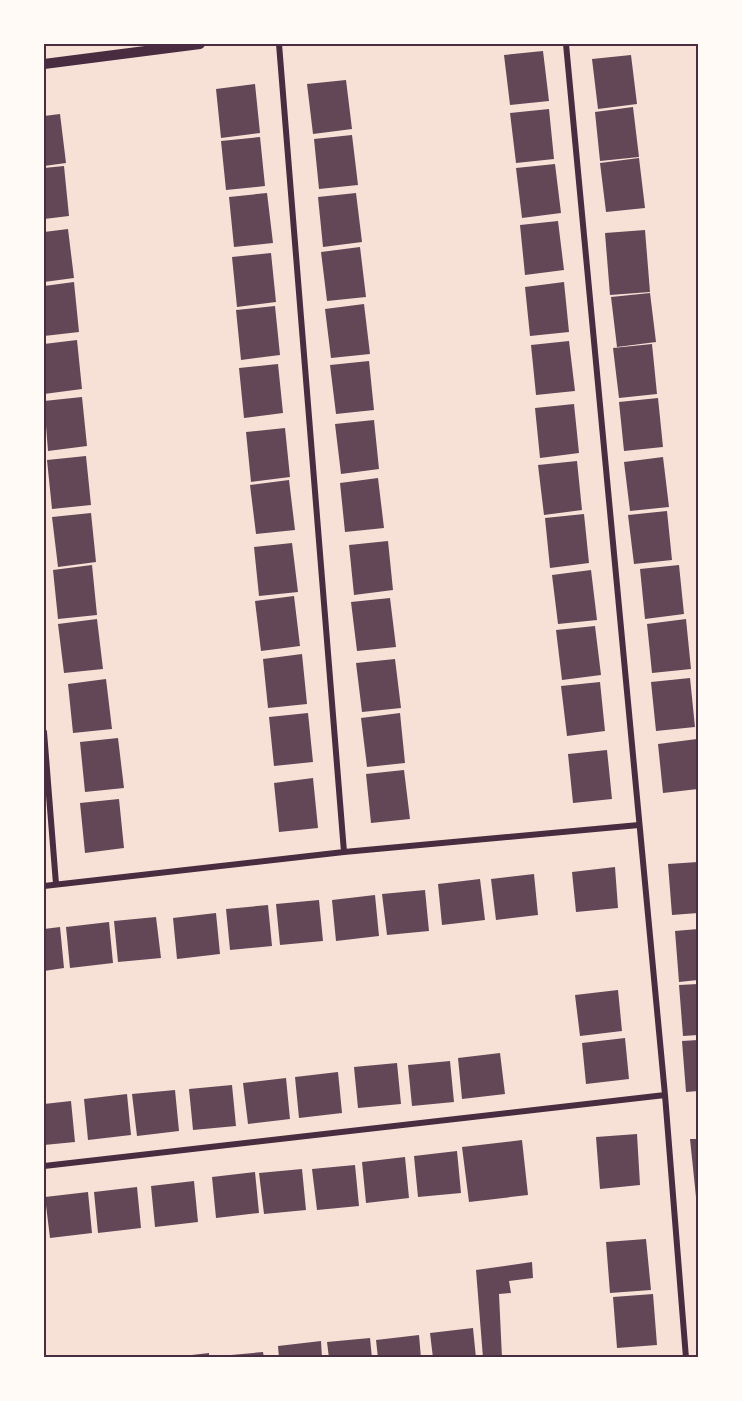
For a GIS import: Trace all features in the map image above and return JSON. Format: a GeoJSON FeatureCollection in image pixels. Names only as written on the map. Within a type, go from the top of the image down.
{"type":"FeatureCollection","features":[{"type":"Feature","properties":{"kind":"street"},"geometry":{"type":"LineString","coordinates":[[44,64],[200,44]]}},
{"type":"Feature","properties":{"kind":"street"},"geometry":{"type":"LineString","coordinates":[[279,44],[344,852]]}},
{"type":"Feature","properties":{"kind":"street"},"geometry":{"type":"LineString","coordinates":[[566,44],[665,1095],[686,1358]]}},
{"type":"Feature","properties":{"kind":"street"},"geometry":{"type":"LineString","coordinates":[[44,732],[56,885]]}},
{"type":"Feature","properties":{"kind":"street"},"geometry":{"type":"LineString","coordinates":[[44,886],[344,852],[639,825]]}},
{"type":"Feature","properties":{"kind":"street"},"geometry":{"type":"LineString","coordinates":[[44,1166],[665,1095]]}},
{"type":"Feature","properties":{"kind":"building"},"geometry":{"type":"Polygon","coordinates":[[[543,51],[549,101],[510,105],[504,55],[543,51]]]}},
{"type":"Feature","properties":{"kind":"building"},"geometry":{"type":"Polygon","coordinates":[[[631,55],[637,104],[598,109],[592,59],[631,55]]]}},
{"type":"Feature","properties":{"kind":"building"},"geometry":{"type":"Polygon","coordinates":[[[346,80],[352,129],[313,134],[307,84],[346,80]]]}},
{"type":"Feature","properties":{"kind":"building"},"geometry":{"type":"Polygon","coordinates":[[[255,84],[260,133],[221,138],[216,89],[255,84]]]}},
{"type":"Feature","properties":{"kind":"building"},"geometry":{"type":"Polygon","coordinates":[[[633,107],[639,157],[600,161],[595,112],[633,107]]]}},
{"type":"Feature","properties":{"kind":"building"},"geometry":{"type":"Polygon","coordinates":[[[549,109],[554,159],[516,163],[510,113],[549,109]]]}},
{"type":"Feature","properties":{"kind":"building"},"geometry":{"type":"Polygon","coordinates":[[[60,114],[66,163],[44,166],[44,116],[60,114]]]}},
{"type":"Feature","properties":{"kind":"building"},"geometry":{"type":"Polygon","coordinates":[[[352,135],[358,185],[319,189],[314,139],[352,135]]]}},
{"type":"Feature","properties":{"kind":"building"},"geometry":{"type":"Polygon","coordinates":[[[260,137],[265,186],[226,190],[221,141],[260,137]]]}},
{"type":"Feature","properties":{"kind":"building"},"geometry":{"type":"Polygon","coordinates":[[[639,158],[645,208],[606,212],[600,163],[639,158]]]}},
{"type":"Feature","properties":{"kind":"building"},"geometry":{"type":"Polygon","coordinates":[[[555,164],[561,213],[522,218],[516,168],[555,164]]]}},
{"type":"Feature","properties":{"kind":"building"},"geometry":{"type":"Polygon","coordinates":[[[64,166],[69,216],[44,219],[44,168],[64,166]]]}},
{"type":"Feature","properties":{"kind":"building"},"geometry":{"type":"Polygon","coordinates":[[[267,193],[273,243],[234,247],[229,197],[267,193]]]}},
{"type":"Feature","properties":{"kind":"building"},"geometry":{"type":"Polygon","coordinates":[[[356,193],[362,242],[323,247],[318,197],[356,193]]]}},
{"type":"Feature","properties":{"kind":"building"},"geometry":{"type":"Polygon","coordinates":[[[558,221],[564,270],[525,275],[520,225],[558,221]]]}},
{"type":"Feature","properties":{"kind":"building"},"geometry":{"type":"Polygon","coordinates":[[[68,229],[74,278],[44,282],[44,232],[68,229]]]}},
{"type":"Feature","properties":{"kind":"building"},"geometry":{"type":"Polygon","coordinates":[[[645,230],[650,292],[610,295],[605,233],[645,230]]]}},
{"type":"Feature","properties":{"kind":"building"},"geometry":{"type":"Polygon","coordinates":[[[360,247],[366,297],[327,301],[321,252],[360,247]]]}},
{"type":"Feature","properties":{"kind":"building"},"geometry":{"type":"Polygon","coordinates":[[[271,253],[276,302],[237,307],[232,257],[271,253]]]}},
{"type":"Feature","properties":{"kind":"building"},"geometry":{"type":"Polygon","coordinates":[[[74,282],[79,332],[44,336],[44,286],[74,282]]]}},
{"type":"Feature","properties":{"kind":"building"},"geometry":{"type":"Polygon","coordinates":[[[564,282],[569,332],[530,336],[525,287],[564,282]]]}},
{"type":"Feature","properties":{"kind":"building"},"geometry":{"type":"Polygon","coordinates":[[[650,293],[656,342],[617,347],[611,297],[650,293]]]}},
{"type":"Feature","properties":{"kind":"building"},"geometry":{"type":"Polygon","coordinates":[[[364,304],[370,354],[331,358],[325,309],[364,304]]]}},
{"type":"Feature","properties":{"kind":"building"},"geometry":{"type":"Polygon","coordinates":[[[275,306],[280,355],[241,360],[236,310],[275,306]]]}},
{"type":"Feature","properties":{"kind":"building"},"geometry":{"type":"Polygon","coordinates":[[[77,340],[82,389],[44,394],[44,344],[77,340]]]}},
{"type":"Feature","properties":{"kind":"building"},"geometry":{"type":"Polygon","coordinates":[[[569,341],[575,391],[536,395],[531,345],[569,341]]]}},
{"type":"Feature","properties":{"kind":"building"},"geometry":{"type":"Polygon","coordinates":[[[652,344],[657,394],[619,398],[613,348],[652,344]]]}},
{"type":"Feature","properties":{"kind":"building"},"geometry":{"type":"Polygon","coordinates":[[[369,361],[374,410],[336,414],[330,365],[369,361]]]}},
{"type":"Feature","properties":{"kind":"building"},"geometry":{"type":"Polygon","coordinates":[[[278,364],[283,413],[244,418],[239,368],[278,364]]]}},
{"type":"Feature","properties":{"kind":"building"},"geometry":{"type":"Polygon","coordinates":[[[82,397],[87,446],[48,451],[44,401],[82,397]]]}},
{"type":"Feature","properties":{"kind":"building"},"geometry":{"type":"Polygon","coordinates":[[[658,398],[663,447],[624,451],[619,402],[658,398]]]}},
{"type":"Feature","properties":{"kind":"building"},"geometry":{"type":"Polygon","coordinates":[[[574,404],[579,453],[540,458],[535,408],[574,404]]]}},
{"type":"Feature","properties":{"kind":"building"},"geometry":{"type":"Polygon","coordinates":[[[374,420],[379,469],[341,474],[335,424],[374,420]]]}},
{"type":"Feature","properties":{"kind":"building"},"geometry":{"type":"Polygon","coordinates":[[[285,428],[290,477],[251,482],[246,432],[285,428]]]}},
{"type":"Feature","properties":{"kind":"building"},"geometry":{"type":"Polygon","coordinates":[[[86,456],[91,505],[52,509],[47,460],[86,456]]]}},
{"type":"Feature","properties":{"kind":"building"},"geometry":{"type":"Polygon","coordinates":[[[663,457],[669,507],[630,511],[624,462],[663,457]]]}},
{"type":"Feature","properties":{"kind":"building"},"geometry":{"type":"Polygon","coordinates":[[[577,461],[582,510],[544,515],[538,465],[577,461]]]}},
{"type":"Feature","properties":{"kind":"building"},"geometry":{"type":"Polygon","coordinates":[[[378,478],[384,528],[345,532],[340,483],[378,478]]]}},
{"type":"Feature","properties":{"kind":"building"},"geometry":{"type":"Polygon","coordinates":[[[289,480],[295,530],[256,534],[250,485],[289,480]]]}},
{"type":"Feature","properties":{"kind":"building"},"geometry":{"type":"Polygon","coordinates":[[[667,511],[672,560],[634,564],[628,515],[667,511]]]}},
{"type":"Feature","properties":{"kind":"building"},"geometry":{"type":"Polygon","coordinates":[[[91,513],[96,562],[58,567],[52,517],[91,513]]]}},
{"type":"Feature","properties":{"kind":"building"},"geometry":{"type":"Polygon","coordinates":[[[584,514],[589,563],[550,568],[545,518],[584,514]]]}},
{"type":"Feature","properties":{"kind":"building"},"geometry":{"type":"Polygon","coordinates":[[[388,541],[393,590],[354,595],[349,545],[388,541]]]}},
{"type":"Feature","properties":{"kind":"building"},"geometry":{"type":"Polygon","coordinates":[[[292,543],[298,592],[259,596],[254,547],[292,543]]]}},
{"type":"Feature","properties":{"kind":"building"},"geometry":{"type":"Polygon","coordinates":[[[92,565],[97,615],[58,619],[53,570],[92,565]]]}},
{"type":"Feature","properties":{"kind":"building"},"geometry":{"type":"Polygon","coordinates":[[[679,565],[684,614],[645,619],[640,569],[679,565]]]}},
{"type":"Feature","properties":{"kind":"building"},"geometry":{"type":"Polygon","coordinates":[[[591,570],[597,620],[558,624],[552,575],[591,570]]]}},
{"type":"Feature","properties":{"kind":"building"},"geometry":{"type":"Polygon","coordinates":[[[294,596],[300,646],[261,651],[255,601],[294,596]]]}},
{"type":"Feature","properties":{"kind":"building"},"geometry":{"type":"Polygon","coordinates":[[[390,598],[396,647],[357,651],[351,602],[390,598]]]}},
{"type":"Feature","properties":{"kind":"building"},"geometry":{"type":"Polygon","coordinates":[[[97,619],[103,669],[64,673],[58,624],[97,619]]]}},
{"type":"Feature","properties":{"kind":"building"},"geometry":{"type":"Polygon","coordinates":[[[686,619],[691,669],[652,673],[647,624],[686,619]]]}},
{"type":"Feature","properties":{"kind":"building"},"geometry":{"type":"Polygon","coordinates":[[[595,626],[601,675],[562,680],[556,630],[595,626]]]}},
{"type":"Feature","properties":{"kind":"building"},"geometry":{"type":"Polygon","coordinates":[[[302,654],[307,704],[268,708],[263,659],[302,654]]]}},
{"type":"Feature","properties":{"kind":"building"},"geometry":{"type":"Polygon","coordinates":[[[395,659],[401,708],[362,712],[356,663],[395,659]]]}},
{"type":"Feature","properties":{"kind":"building"},"geometry":{"type":"Polygon","coordinates":[[[690,678],[695,727],[656,731],[651,682],[690,678]]]}},
{"type":"Feature","properties":{"kind":"building"},"geometry":{"type":"Polygon","coordinates":[[[106,679],[112,729],[73,733],[68,684],[106,679]]]}},
{"type":"Feature","properties":{"kind":"building"},"geometry":{"type":"Polygon","coordinates":[[[600,682],[605,731],[567,736],[561,686],[600,682]]]}},
{"type":"Feature","properties":{"kind":"building"},"geometry":{"type":"Polygon","coordinates":[[[308,713],[313,762],[274,766],[269,717],[308,713]]]}},
{"type":"Feature","properties":{"kind":"building"},"geometry":{"type":"Polygon","coordinates":[[[400,713],[405,763],[367,767],[361,718],[400,713]]]}},
{"type":"Feature","properties":{"kind":"building"},"geometry":{"type":"Polygon","coordinates":[[[118,738],[124,788],[85,792],[80,742],[118,738]]]}},
{"type":"Feature","properties":{"kind":"building"},"geometry":{"type":"Polygon","coordinates":[[[697,739],[698,789],[663,793],[658,744],[697,739]]]}},
{"type":"Feature","properties":{"kind":"building"},"geometry":{"type":"Polygon","coordinates":[[[607,750],[612,799],[573,803],[568,754],[607,750]]]}},
{"type":"Feature","properties":{"kind":"building"},"geometry":{"type":"Polygon","coordinates":[[[404,770],[410,819],[371,823],[366,774],[404,770]]]}},
{"type":"Feature","properties":{"kind":"building"},"geometry":{"type":"Polygon","coordinates":[[[313,778],[318,828],[279,832],[274,783],[313,778]]]}},
{"type":"Feature","properties":{"kind":"building"},"geometry":{"type":"Polygon","coordinates":[[[119,799],[124,848],[85,853],[80,803],[119,799]]]}},
{"type":"Feature","properties":{"kind":"building"},"geometry":{"type":"Polygon","coordinates":[[[698,862],[698,913],[672,915],[668,864],[698,862]]]}},
{"type":"Feature","properties":{"kind":"building"},"geometry":{"type":"Polygon","coordinates":[[[615,867],[618,908],[576,912],[572,872],[615,867]]]}},
{"type":"Feature","properties":{"kind":"building"},"geometry":{"type":"Polygon","coordinates":[[[534,874],[538,915],[496,920],[491,879],[534,874]]]}},
{"type":"Feature","properties":{"kind":"building"},"geometry":{"type":"Polygon","coordinates":[[[480,879],[485,920],[442,925],[438,884],[480,879]]]}},
{"type":"Feature","properties":{"kind":"building"},"geometry":{"type":"Polygon","coordinates":[[[425,890],[429,931],[387,935],[382,894],[425,890]]]}},
{"type":"Feature","properties":{"kind":"building"},"geometry":{"type":"Polygon","coordinates":[[[375,895],[379,936],[336,941],[332,900],[375,895]]]}},
{"type":"Feature","properties":{"kind":"building"},"geometry":{"type":"Polygon","coordinates":[[[319,900],[323,941],[280,945],[276,904],[319,900]]]}},
{"type":"Feature","properties":{"kind":"building"},"geometry":{"type":"Polygon","coordinates":[[[268,905],[272,946],[230,950],[226,909],[268,905]]]}},
{"type":"Feature","properties":{"kind":"building"},"geometry":{"type":"Polygon","coordinates":[[[216,913],[220,954],[177,959],[173,918],[216,913]]]}},
{"type":"Feature","properties":{"kind":"building"},"geometry":{"type":"Polygon","coordinates":[[[156,917],[161,958],[118,962],[114,921],[156,917]]]}},
{"type":"Feature","properties":{"kind":"building"},"geometry":{"type":"Polygon","coordinates":[[[109,922],[113,963],[70,968],[66,927],[109,922]]]}},
{"type":"Feature","properties":{"kind":"building"},"geometry":{"type":"Polygon","coordinates":[[[60,927],[64,968],[44,971],[44,929],[60,927]]]}},
{"type":"Feature","properties":{"kind":"building"},"geometry":{"type":"Polygon","coordinates":[[[698,929],[698,980],[679,982],[675,931],[698,929]]]}},
{"type":"Feature","properties":{"kind":"building"},"geometry":{"type":"Polygon","coordinates":[[[698,984],[698,1035],[683,1036],[679,985],[698,984]]]}},
{"type":"Feature","properties":{"kind":"building"},"geometry":{"type":"Polygon","coordinates":[[[618,990],[622,1031],[580,1036],[575,995],[618,990]]]}},
{"type":"Feature","properties":{"kind":"building"},"geometry":{"type":"Polygon","coordinates":[[[625,1038],[629,1079],[586,1084],[582,1043],[625,1038]]]}},
{"type":"Feature","properties":{"kind":"building"},"geometry":{"type":"Polygon","coordinates":[[[698,1040],[698,1091],[686,1092],[682,1041],[698,1040]]]}},
{"type":"Feature","properties":{"kind":"building"},"geometry":{"type":"Polygon","coordinates":[[[500,1053],[505,1094],[462,1099],[458,1058],[500,1053]]]}},
{"type":"Feature","properties":{"kind":"building"},"geometry":{"type":"Polygon","coordinates":[[[450,1061],[454,1102],[412,1106],[408,1065],[450,1061]]]}},
{"type":"Feature","properties":{"kind":"building"},"geometry":{"type":"Polygon","coordinates":[[[397,1063],[401,1104],[358,1108],[354,1067],[397,1063]]]}},
{"type":"Feature","properties":{"kind":"building"},"geometry":{"type":"Polygon","coordinates":[[[338,1072],[342,1113],[299,1118],[295,1077],[338,1072]]]}},
{"type":"Feature","properties":{"kind":"building"},"geometry":{"type":"Polygon","coordinates":[[[286,1078],[290,1119],[248,1124],[243,1083],[286,1078]]]}},
{"type":"Feature","properties":{"kind":"building"},"geometry":{"type":"Polygon","coordinates":[[[232,1085],[236,1126],[193,1130],[189,1089],[232,1085]]]}},
{"type":"Feature","properties":{"kind":"building"},"geometry":{"type":"Polygon","coordinates":[[[175,1090],[179,1131],[137,1136],[132,1094],[175,1090]]]}},
{"type":"Feature","properties":{"kind":"building"},"geometry":{"type":"Polygon","coordinates":[[[127,1094],[131,1135],[88,1140],[84,1099],[127,1094]]]}},
{"type":"Feature","properties":{"kind":"building"},"geometry":{"type":"Polygon","coordinates":[[[71,1101],[75,1142],[44,1145],[44,1104],[71,1101]]]}},
{"type":"Feature","properties":{"kind":"building"},"geometry":{"type":"Polygon","coordinates":[[[637,1134],[640,1185],[600,1189],[596,1137],[637,1134]]]}},
{"type":"Feature","properties":{"kind":"building"},"geometry":{"type":"Polygon","coordinates":[[[690,1139],[698,1139],[698,1197],[696,1197],[690,1139]]]}},
{"type":"Feature","properties":{"kind":"building"},"geometry":{"type":"Polygon","coordinates":[[[522,1140],[528,1195],[469,1202],[462,1147],[522,1140]]]}},
{"type":"Feature","properties":{"kind":"building"},"geometry":{"type":"Polygon","coordinates":[[[457,1151],[461,1193],[418,1197],[414,1156],[457,1151]]]}},
{"type":"Feature","properties":{"kind":"building"},"geometry":{"type":"Polygon","coordinates":[[[405,1157],[409,1198],[366,1203],[362,1162],[405,1157]]]}},
{"type":"Feature","properties":{"kind":"building"},"geometry":{"type":"Polygon","coordinates":[[[355,1165],[359,1206],[317,1210],[312,1169],[355,1165]]]}},
{"type":"Feature","properties":{"kind":"building"},"geometry":{"type":"Polygon","coordinates":[[[302,1169],[306,1210],[264,1214],[259,1173],[302,1169]]]}},
{"type":"Feature","properties":{"kind":"building"},"geometry":{"type":"Polygon","coordinates":[[[255,1172],[259,1213],[216,1218],[212,1177],[255,1172]]]}},
{"type":"Feature","properties":{"kind":"building"},"geometry":{"type":"Polygon","coordinates":[[[194,1181],[198,1222],[155,1227],[151,1186],[194,1181]]]}},
{"type":"Feature","properties":{"kind":"building"},"geometry":{"type":"Polygon","coordinates":[[[137,1187],[141,1228],[98,1233],[94,1192],[137,1187]]]}},
{"type":"Feature","properties":{"kind":"building"},"geometry":{"type":"Polygon","coordinates":[[[88,1192],[92,1233],[50,1238],[45,1197],[88,1192]]]}},
{"type":"Feature","properties":{"kind":"building"},"geometry":{"type":"Polygon","coordinates":[[[646,1239],[651,1290],[610,1293],[606,1242],[646,1239]]]}},
{"type":"Feature","properties":{"kind":"building"},"geometry":{"type":"Polygon","coordinates":[[[532,1262],[533,1278],[509,1281],[511,1293],[499,1294],[502,1358],[483,1358],[476,1270],[532,1262]]]}},
{"type":"Feature","properties":{"kind":"building"},"geometry":{"type":"Polygon","coordinates":[[[653,1294],[657,1345],[617,1348],[613,1297],[653,1294]]]}},
{"type":"Feature","properties":{"kind":"building"},"geometry":{"type":"Polygon","coordinates":[[[473,1328],[476,1358],[433,1358],[430,1333],[473,1328]]]}},
{"type":"Feature","properties":{"kind":"building"},"geometry":{"type":"Polygon","coordinates":[[[419,1335],[421,1358],[378,1358],[376,1340],[419,1335]]]}},
{"type":"Feature","properties":{"kind":"building"},"geometry":{"type":"Polygon","coordinates":[[[370,1338],[372,1358],[329,1358],[327,1342],[370,1338]]]}},
{"type":"Feature","properties":{"kind":"building"},"geometry":{"type":"Polygon","coordinates":[[[321,1341],[322,1358],[279,1358],[278,1346],[321,1341]]]}},
{"type":"Feature","properties":{"kind":"building"},"geometry":{"type":"Polygon","coordinates":[[[263,1352],[264,1358],[220,1358],[220,1356],[263,1352]]]}},
{"type":"Feature","properties":{"kind":"building"},"geometry":{"type":"Polygon","coordinates":[[[209,1353],[209,1358],[183,1358],[183,1356],[209,1353]]]}}]}
